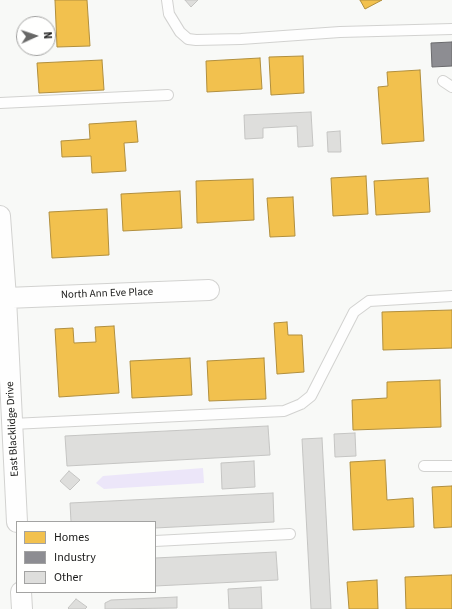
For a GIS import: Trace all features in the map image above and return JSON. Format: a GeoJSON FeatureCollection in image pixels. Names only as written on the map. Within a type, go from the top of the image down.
{"type":"FeatureCollection","features":[{"type":"Feature","properties":{"kind":"street","name":"East Blacklidge Drive"},"geometry":{"type":"LineString","coordinates":[[0,216],[6,298],[17,521]]}},
{"type":"Feature","properties":{"kind":"street","name":"North Ann Eve Place"},"geometry":{"type":"LineString","coordinates":[[6,298],[209,290]]}},
{"type":"Feature","properties":{"kind":"street"},"geometry":{"type":"LineString","coordinates":[[21,593],[22,609]]}},
{"type":"Feature","properties":{"kind":"lane"},"geometry":{"type":"LineString","coordinates":[[167,0],[169,14],[180,32],[188,39],[196,40],[241,39],[340,32],[452,29]]}},
{"type":"Feature","properties":{"kind":"lane"},"geometry":{"type":"LineString","coordinates":[[443,81],[452,87]]}},
{"type":"Feature","properties":{"kind":"lane"},"geometry":{"type":"LineString","coordinates":[[0,102],[168,96]]}},
{"type":"Feature","properties":{"kind":"lane"},"geometry":{"type":"LineString","coordinates":[[12,424],[284,411],[301,404],[311,396],[354,312],[369,301],[452,296]]}},
{"type":"Feature","properties":{"kind":"lane"},"geometry":{"type":"LineString","coordinates":[[424,466],[452,466]]}},
{"type":"Feature","properties":{"kind":"lane"},"geometry":{"type":"LineString","coordinates":[[156,541],[290,534]]}},
{"type":"Feature","properties":{"kind":"shaded area"},"geometry":{"type":"Polygon","coordinates":[[[203,468],[204,483],[104,489],[96,483],[103,476],[203,468]]]}},
{"type":"Feature","properties":{"kind":"building: Homes"},"geometry":{"type":"Polygon","coordinates":[[[55,0],[87,0],[90,46],[57,47],[55,0]]]}},
{"type":"Feature","properties":{"kind":"building: Homes"},"geometry":{"type":"Polygon","coordinates":[[[360,0],[382,0],[365,9],[360,0]]]}},
{"type":"Feature","properties":{"kind":"building: Homes"},"geometry":{"type":"Polygon","coordinates":[[[303,56],[304,93],[271,95],[269,57],[303,56]]]}},
{"type":"Feature","properties":{"kind":"building: Homes"},"geometry":{"type":"Polygon","coordinates":[[[260,58],[262,89],[207,92],[206,61],[260,58]]]}},
{"type":"Feature","properties":{"kind":"building: Homes"},"geometry":{"type":"Polygon","coordinates":[[[102,60],[104,90],[39,93],[37,63],[102,60]]]}},
{"type":"Feature","properties":{"kind":"building: Homes"},"geometry":{"type":"Polygon","coordinates":[[[420,70],[424,141],[382,144],[378,87],[388,86],[387,72],[420,70]]]}},
{"type":"Feature","properties":{"kind":"building: Homes"},"geometry":{"type":"Polygon","coordinates":[[[136,121],[138,142],[124,143],[126,171],[92,173],[91,156],[62,157],[61,141],[90,139],[89,124],[136,121]]]}},
{"type":"Feature","properties":{"kind":"building: Homes"},"geometry":{"type":"Polygon","coordinates":[[[366,176],[368,214],[333,216],[331,178],[366,176]]]}},
{"type":"Feature","properties":{"kind":"building: Homes"},"geometry":{"type":"Polygon","coordinates":[[[428,178],[430,212],[376,215],[374,181],[428,178]]]}},
{"type":"Feature","properties":{"kind":"building: Homes"},"geometry":{"type":"Polygon","coordinates":[[[253,179],[254,220],[197,223],[196,181],[253,179]]]}},
{"type":"Feature","properties":{"kind":"building: Homes"},"geometry":{"type":"Polygon","coordinates":[[[180,191],[182,228],[123,231],[121,194],[180,191]]]}},
{"type":"Feature","properties":{"kind":"building: Homes"},"geometry":{"type":"Polygon","coordinates":[[[293,197],[295,236],[270,237],[267,198],[293,197]]]}},
{"type":"Feature","properties":{"kind":"building: Homes"},"geometry":{"type":"Polygon","coordinates":[[[107,209],[109,255],[52,258],[49,212],[107,209]]]}},
{"type":"Feature","properties":{"kind":"building: Homes"},"geometry":{"type":"Polygon","coordinates":[[[452,310],[452,348],[383,350],[382,312],[452,310]]]}},
{"type":"Feature","properties":{"kind":"building: Homes"},"geometry":{"type":"Polygon","coordinates":[[[287,322],[288,335],[302,335],[304,372],[277,374],[274,323],[287,322]]]}},
{"type":"Feature","properties":{"kind":"building: Homes"},"geometry":{"type":"Polygon","coordinates":[[[114,326],[119,393],[59,397],[55,329],[73,328],[74,343],[96,342],[95,327],[114,326]]]}},
{"type":"Feature","properties":{"kind":"building: Homes"},"geometry":{"type":"Polygon","coordinates":[[[190,358],[192,395],[132,398],[130,361],[190,358]]]}},
{"type":"Feature","properties":{"kind":"building: Homes"},"geometry":{"type":"Polygon","coordinates":[[[264,358],[266,399],[209,401],[207,361],[264,358]]]}},
{"type":"Feature","properties":{"kind":"building: Homes"},"geometry":{"type":"Polygon","coordinates":[[[440,380],[441,427],[353,430],[352,400],[387,398],[387,382],[440,380]]]}},
{"type":"Feature","properties":{"kind":"building: Homes"},"geometry":{"type":"Polygon","coordinates":[[[385,460],[387,500],[413,498],[414,527],[353,530],[350,462],[385,460]]]}},
{"type":"Feature","properties":{"kind":"building: Homes"},"geometry":{"type":"Polygon","coordinates":[[[452,486],[452,527],[434,528],[432,487],[452,486]]]}},
{"type":"Feature","properties":{"kind":"building: Homes"},"geometry":{"type":"Polygon","coordinates":[[[452,575],[452,609],[406,609],[405,577],[452,575]]]}},
{"type":"Feature","properties":{"kind":"building: Homes"},"geometry":{"type":"Polygon","coordinates":[[[377,580],[378,609],[349,609],[347,582],[377,580]]]}},
{"type":"Feature","properties":{"kind":"building: Industry"},"geometry":{"type":"Polygon","coordinates":[[[452,42],[452,66],[432,67],[431,43],[452,42]]]}},
{"type":"Feature","properties":{"kind":"building: Other"},"geometry":{"type":"Polygon","coordinates":[[[185,0],[198,0],[191,7],[185,0]]]}},
{"type":"Feature","properties":{"kind":"building: Other"},"geometry":{"type":"Polygon","coordinates":[[[311,112],[313,146],[298,147],[297,126],[263,128],[263,138],[245,139],[244,115],[311,112]]]}},
{"type":"Feature","properties":{"kind":"building: Other"},"geometry":{"type":"Polygon","coordinates":[[[340,131],[341,152],[328,152],[327,132],[340,131]]]}},
{"type":"Feature","properties":{"kind":"building: Other"},"geometry":{"type":"Polygon","coordinates":[[[268,426],[270,455],[67,466],[65,436],[268,426]]]}},
{"type":"Feature","properties":{"kind":"building: Other"},"geometry":{"type":"Polygon","coordinates":[[[355,433],[356,456],[335,457],[334,434],[355,433]]]}},
{"type":"Feature","properties":{"kind":"building: Other"},"geometry":{"type":"Polygon","coordinates":[[[322,438],[331,609],[311,609],[302,439],[322,438]]]}},
{"type":"Feature","properties":{"kind":"building: Other"},"geometry":{"type":"Polygon","coordinates":[[[254,461],[255,487],[222,489],[221,463],[254,461]]]}},
{"type":"Feature","properties":{"kind":"building: Other"},"geometry":{"type":"Polygon","coordinates":[[[69,471],[80,480],[70,490],[60,481],[69,471]]]}},
{"type":"Feature","properties":{"kind":"building: Other"},"geometry":{"type":"Polygon","coordinates":[[[273,493],[274,522],[156,528],[156,521],[71,521],[70,503],[273,493]]]}},
{"type":"Feature","properties":{"kind":"building: Other"},"geometry":{"type":"Polygon","coordinates":[[[276,552],[278,580],[156,586],[156,558],[276,552]]]}},
{"type":"Feature","properties":{"kind":"building: Other"},"geometry":{"type":"Polygon","coordinates":[[[261,587],[262,609],[229,609],[228,589],[261,587]]]}},
{"type":"Feature","properties":{"kind":"building: Other"},"geometry":{"type":"Polygon","coordinates":[[[177,597],[177,608],[105,609],[105,603],[111,600],[177,597]]]}},
{"type":"Feature","properties":{"kind":"building: Other"},"geometry":{"type":"Polygon","coordinates":[[[76,599],[87,607],[85,609],[69,609],[68,608],[76,599]]]}}]}
